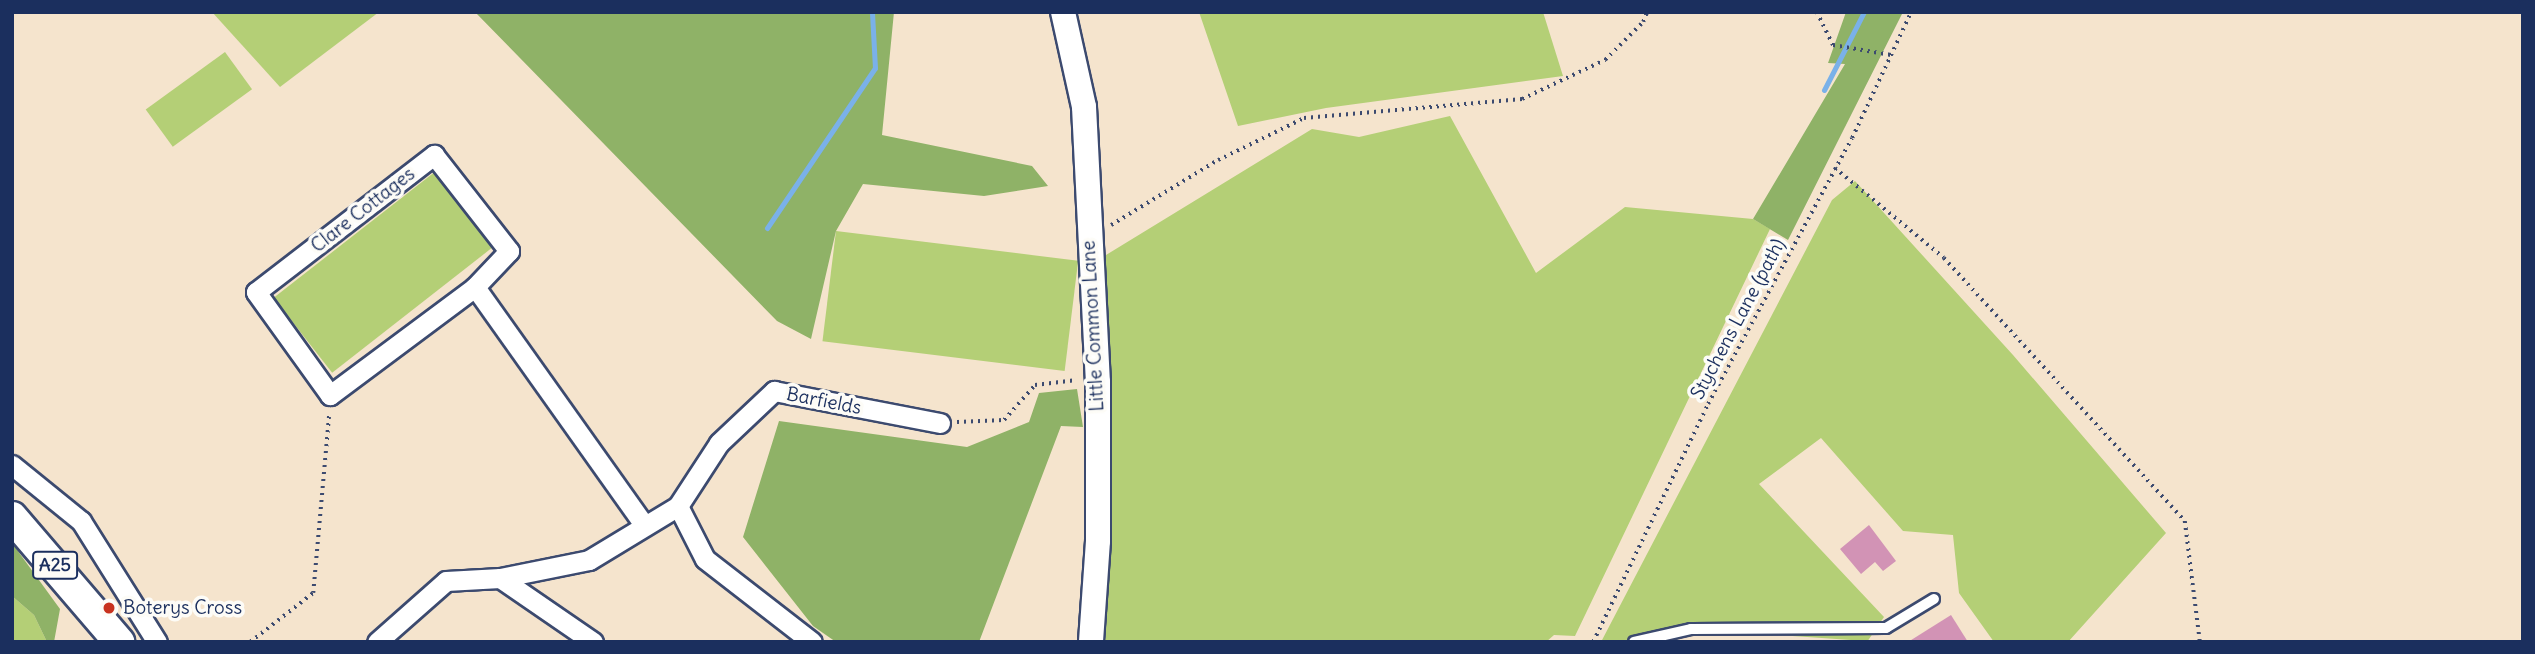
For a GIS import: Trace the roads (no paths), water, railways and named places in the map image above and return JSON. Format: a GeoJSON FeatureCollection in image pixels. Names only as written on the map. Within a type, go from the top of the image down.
{"type":"FeatureCollection","features":[{"type":"Feature","properties":{"kind":"main road","name":"A25"},"geometry":{"type":"LineString","coordinates":[[12,517],[119,642]]}},
{"type":"Feature","properties":{"kind":"street","name":"Little Common Lane"},"geometry":{"type":"LineString","coordinates":[[1063,12],[1084,107],[1088,239],[1098,382],[1098,541],[1091,642]]}},
{"type":"Feature","properties":{"kind":"street","name":"Clare Cottages"},"geometry":{"type":"LineString","coordinates":[[434,155],[509,251],[475,287],[330,395],[256,292],[434,155]]}},
{"type":"Feature","properties":{"kind":"street"},"geometry":{"type":"LineString","coordinates":[[475,287],[644,525]]}},
{"type":"Feature","properties":{"kind":"street","name":"Barfields"},"geometry":{"type":"LineString","coordinates":[[377,642],[446,581],[500,578],[589,559],[678,506],[719,443],[774,391],[940,423]]}},
{"type":"Feature","properties":{"kind":"street"},"geometry":{"type":"LineString","coordinates":[[12,465],[81,521],[157,642]]}},
{"type":"Feature","properties":{"kind":"street"},"geometry":{"type":"LineString","coordinates":[[678,506],[705,559],[812,642]]}},
{"type":"Feature","properties":{"kind":"street"},"geometry":{"type":"LineString","coordinates":[[500,578],[593,642]]}},
{"type":"Feature","properties":{"kind":"lane"},"geometry":{"type":"LineString","coordinates":[[1634,642],[1691,629],[1886,628],[1934,600]]}},
{"type":"Feature","properties":{"kind":"waterway"},"geometry":{"type":"LineString","coordinates":[[767,228],[875,68],[872,12]]}},
{"type":"Feature","properties":{"kind":"waterway"},"geometry":{"type":"LineString","coordinates":[[1824,90],[1864,12]]}},
{"type":"Feature","properties":{"kind":"place","name":"Boterys Cross"},"geometry":{"type":"Point","coordinates":[109,608]}}]}
